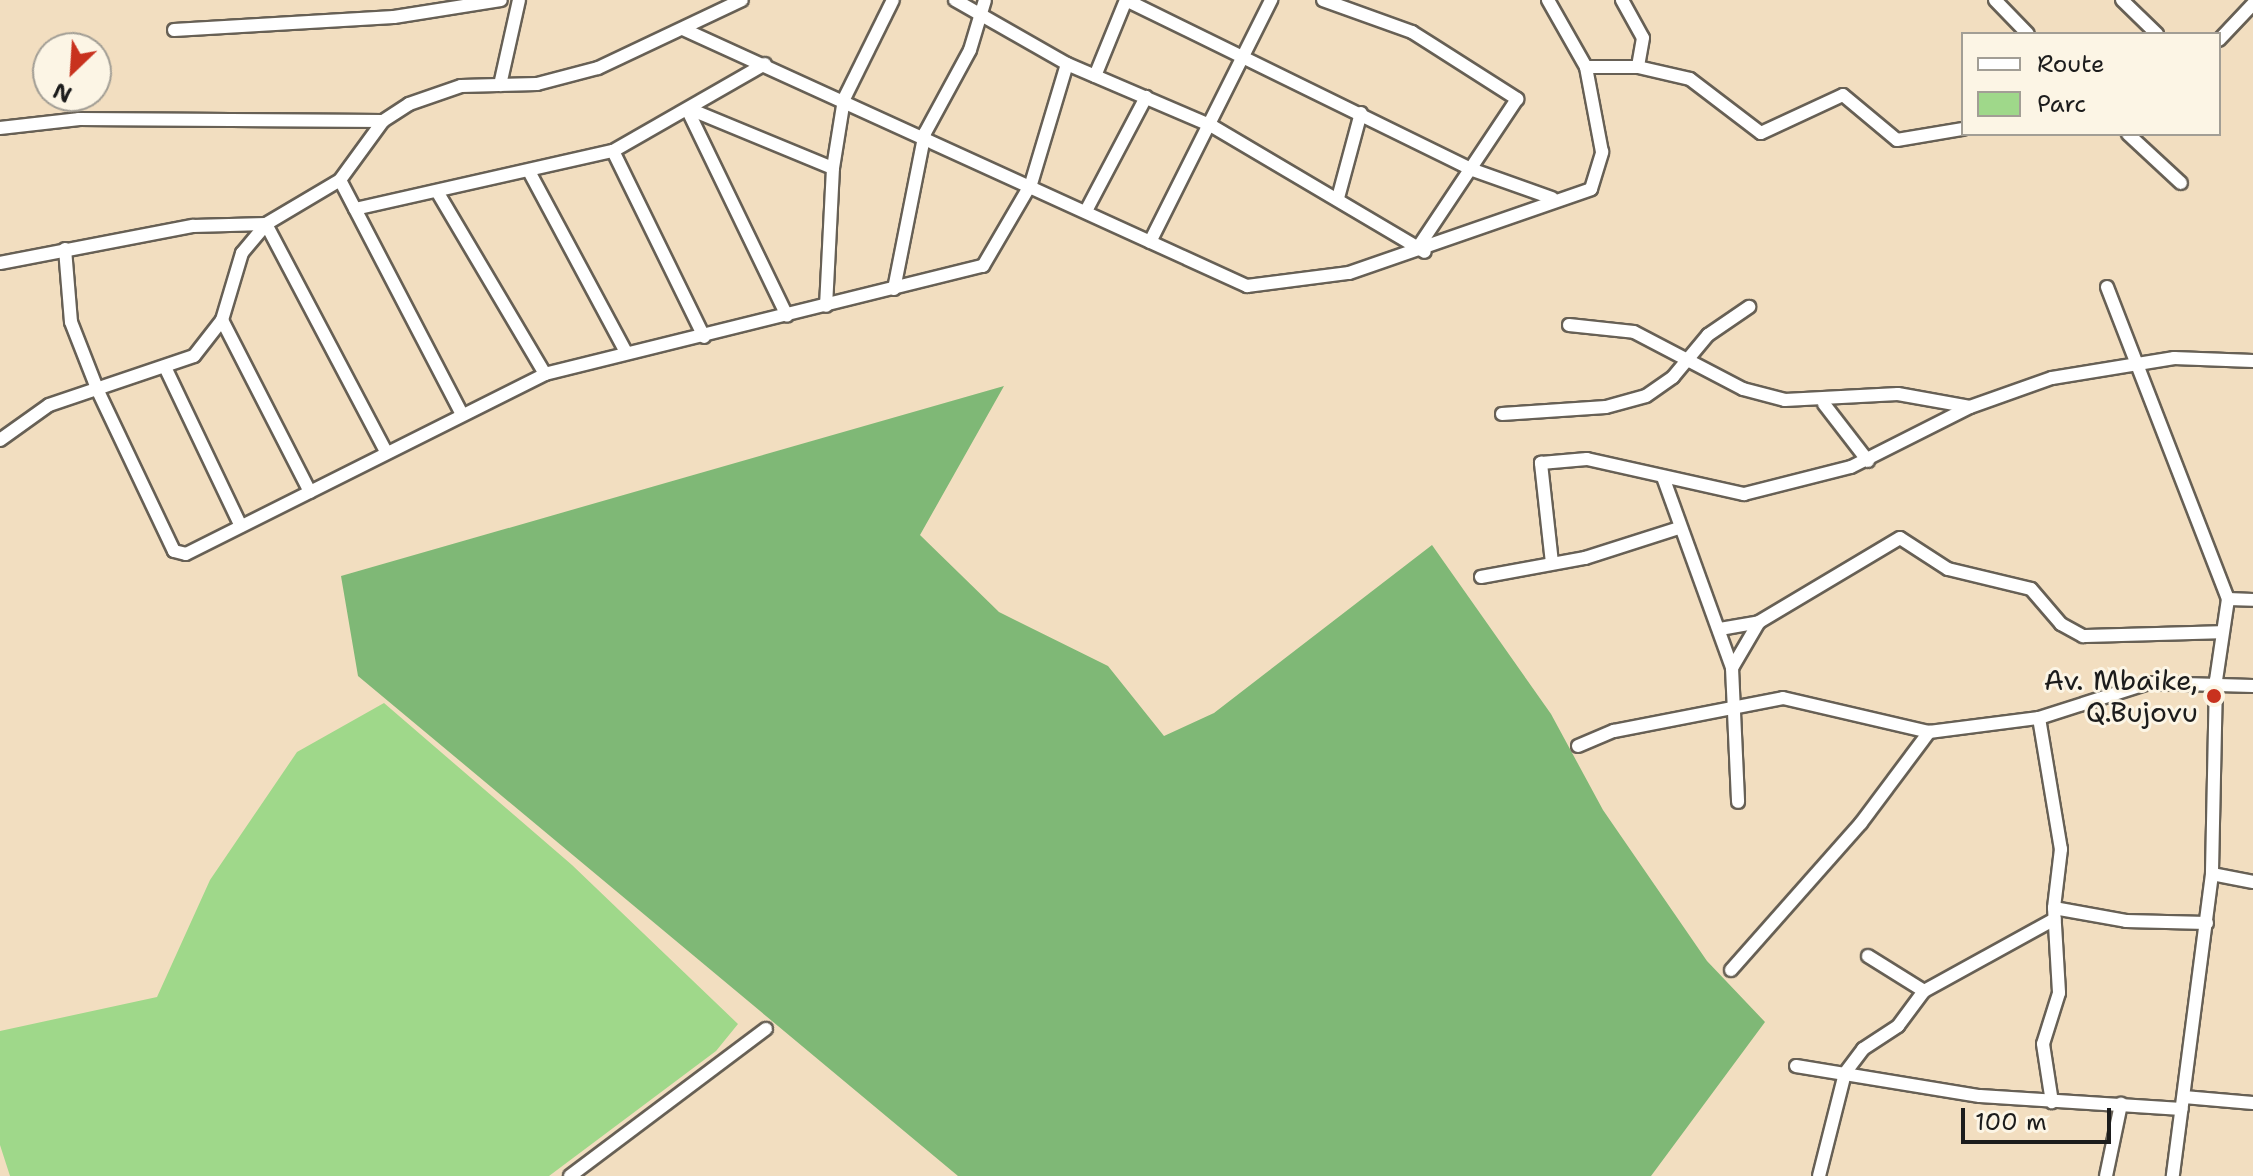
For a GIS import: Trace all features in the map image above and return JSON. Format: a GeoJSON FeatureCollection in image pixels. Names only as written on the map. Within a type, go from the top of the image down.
{"type":"FeatureCollection","features":[{"type":"Feature","properties":{"kind":"street"},"geometry":{"type":"LineString","coordinates":[[174,30],[394,17],[501,0]]}},
{"type":"Feature","properties":{"kind":"street"},"geometry":{"type":"LineString","coordinates":[[500,85],[519,0]]}},
{"type":"Feature","properties":{"kind":"street"},"geometry":{"type":"LineString","coordinates":[[0,128],[79,119],[383,121],[461,86],[571,77],[742,0]]}},
{"type":"Feature","properties":{"kind":"street"},"geometry":{"type":"LineString","coordinates":[[826,306],[833,168],[844,99],[893,0]]}},
{"type":"Feature","properties":{"kind":"street"},"geometry":{"type":"LineString","coordinates":[[955,0],[1067,64],[1212,126],[1422,249]]}},
{"type":"Feature","properties":{"kind":"street"},"geometry":{"type":"LineString","coordinates":[[894,289],[925,133],[982,15],[985,0]]}},
{"type":"Feature","properties":{"kind":"street"},"geometry":{"type":"LineString","coordinates":[[1095,76],[1126,0],[1245,53],[1473,170],[1552,198]]}},
{"type":"Feature","properties":{"kind":"street"},"geometry":{"type":"LineString","coordinates":[[1150,242],[1212,126],[1271,0]]}},
{"type":"Feature","properties":{"kind":"street"},"geometry":{"type":"LineString","coordinates":[[1323,0],[1412,32],[1513,94],[1515,106],[1422,249]]}},
{"type":"Feature","properties":{"kind":"street"},"geometry":{"type":"LineString","coordinates":[[683,29],[925,133],[1247,286],[1349,273],[1422,249],[1552,198],[1591,189],[1601,165],[1586,67],[1548,0]]}},
{"type":"Feature","properties":{"kind":"street"},"geometry":{"type":"LineString","coordinates":[[1622,0],[1643,38],[1638,67]]}},
{"type":"Feature","properties":{"kind":"street"},"geometry":{"type":"LineString","coordinates":[[1995,0],[2026,32]]}},
{"type":"Feature","properties":{"kind":"street"},"geometry":{"type":"LineString","coordinates":[[2122,0],[2155,32]]}},
{"type":"Feature","properties":{"kind":"street"},"geometry":{"type":"LineString","coordinates":[[2221,38],[2251,4]]}},
{"type":"Feature","properties":{"kind":"street"},"geometry":{"type":"LineString","coordinates":[[355,209],[531,175],[613,151],[690,112],[765,64]]}},
{"type":"Feature","properties":{"kind":"street"},"geometry":{"type":"LineString","coordinates":[[65,249],[71,322],[98,391],[174,551],[186,554],[310,492],[460,411],[545,374],[626,352],[704,337],[988,263],[1031,184],[1067,64]]}},
{"type":"Feature","properties":{"kind":"street"},"geometry":{"type":"LineString","coordinates":[[1586,67],[1638,67],[1690,79],[1761,133],[1843,95],[1897,140],[1961,129]]}},
{"type":"Feature","properties":{"kind":"street"},"geometry":{"type":"LineString","coordinates":[[1086,211],[1146,97]]}},
{"type":"Feature","properties":{"kind":"street"},"geometry":{"type":"LineString","coordinates":[[690,112],[833,168]]}},
{"type":"Feature","properties":{"kind":"street"},"geometry":{"type":"LineString","coordinates":[[690,112],[787,316]]}},
{"type":"Feature","properties":{"kind":"street"},"geometry":{"type":"LineString","coordinates":[[1338,198],[1361,113]]}},
{"type":"Feature","properties":{"kind":"street"},"geometry":{"type":"LineString","coordinates":[[0,440],[49,405],[98,391],[194,356],[222,320],[242,253],[266,224],[340,180],[383,121]]}},
{"type":"Feature","properties":{"kind":"street"},"geometry":{"type":"LineString","coordinates":[[2130,136],[2181,183]]}},
{"type":"Feature","properties":{"kind":"street"},"geometry":{"type":"LineString","coordinates":[[613,151],[704,337]]}},
{"type":"Feature","properties":{"kind":"street"},"geometry":{"type":"LineString","coordinates":[[531,175],[626,352]]}},
{"type":"Feature","properties":{"kind":"street"},"geometry":{"type":"LineString","coordinates":[[340,180],[460,411]]}},
{"type":"Feature","properties":{"kind":"street"},"geometry":{"type":"LineString","coordinates":[[438,193],[545,374]]}},
{"type":"Feature","properties":{"kind":"street"},"geometry":{"type":"LineString","coordinates":[[0,263],[193,226],[266,224]]}},
{"type":"Feature","properties":{"kind":"street"},"geometry":{"type":"LineString","coordinates":[[266,224],[386,452]]}},
{"type":"Feature","properties":{"kind":"street"},"geometry":{"type":"LineString","coordinates":[[2107,287],[2134,368],[2228,599],[2216,680],[2212,874],[2173,1176]]}},
{"type":"Feature","properties":{"kind":"street"},"geometry":{"type":"LineString","coordinates":[[1502,414],[1632,401],[1666,384],[1708,335],[1749,307]]}},
{"type":"Feature","properties":{"kind":"street"},"geometry":{"type":"LineString","coordinates":[[222,320],[310,492]]}},
{"type":"Feature","properties":{"kind":"street"},"geometry":{"type":"LineString","coordinates":[[1569,325],[1634,332],[1757,393],[1824,404],[1885,394],[1970,407]]}},
{"type":"Feature","properties":{"kind":"street"},"geometry":{"type":"LineString","coordinates":[[1552,563],[1541,463],[1587,459],[1731,495],[1868,461],[1970,407],[2052,378],[2134,368],[2174,358],[2253,361]]}},
{"type":"Feature","properties":{"kind":"street"},"geometry":{"type":"LineString","coordinates":[[165,367],[241,526]]}},
{"type":"Feature","properties":{"kind":"street"},"geometry":{"type":"LineString","coordinates":[[1824,404],[1868,461]]}},
{"type":"Feature","properties":{"kind":"street"},"geometry":{"type":"LineString","coordinates":[[1663,477],[1732,668],[1736,702],[1738,802]]}},
{"type":"Feature","properties":{"kind":"street"},"geometry":{"type":"LineString","coordinates":[[1481,577],[1552,563],[1679,528]]}},
{"type":"Feature","properties":{"kind":"street"},"geometry":{"type":"LineString","coordinates":[[1720,629],[1759,622],[1900,538],[1948,569],[2031,589],[2061,624],[2083,636],[2222,632]]}},
{"type":"Feature","properties":{"kind":"street"},"geometry":{"type":"LineString","coordinates":[[2228,599],[2253,600]]}},
{"type":"Feature","properties":{"kind":"street"},"geometry":{"type":"LineString","coordinates":[[1732,668],[1759,622]]}},
{"type":"Feature","properties":{"kind":"street"},"geometry":{"type":"LineString","coordinates":[[1578,746],[1614,731],[1703,718],[1736,702],[1798,699],[1929,732],[2039,718],[2108,691],[2216,680],[2253,686]]}},
{"type":"Feature","properties":{"kind":"street"},"geometry":{"type":"LineString","coordinates":[[2039,718],[2061,849],[2054,914],[2059,993],[2043,1044],[2052,1102]]}},
{"type":"Feature","properties":{"kind":"street"},"geometry":{"type":"LineString","coordinates":[[1731,970],[1861,823],[1929,732]]}},
{"type":"Feature","properties":{"kind":"street"},"geometry":{"type":"LineString","coordinates":[[2212,874],[2253,882]]}},
{"type":"Feature","properties":{"kind":"street"},"geometry":{"type":"LineString","coordinates":[[1819,1176],[1845,1073],[1870,1043],[1898,1026],[1924,991],[2054,914],[2126,921],[2207,923]]}},
{"type":"Feature","properties":{"kind":"street"},"geometry":{"type":"LineString","coordinates":[[1868,956],[1924,991]]}},
{"type":"Feature","properties":{"kind":"street"},"geometry":{"type":"LineString","coordinates":[[570,1176],[766,1029]]}},
{"type":"Feature","properties":{"kind":"street"},"geometry":{"type":"LineString","coordinates":[[1796,1066],[2052,1102],[2253,1103]]}},
{"type":"Feature","properties":{"kind":"street"},"geometry":{"type":"LineString","coordinates":[[2106,1176],[2121,1104]]}},
{"type":"Feature","properties":{"kind":"green space"},"geometry":{"type":"Polygon","coordinates":[[[1004,386],[920,535],[999,612],[1108,666],[1164,736],[1214,713],[1432,545],[1551,714],[1603,810],[1707,961],[1765,1022],[1651,1176],[958,1176],[358,676],[341,576],[1004,386]]]}},
{"type":"Feature","properties":{"kind":"green space"},"geometry":{"type":"Polygon","coordinates":[[[384,703],[572,865],[738,1024],[716,1051],[549,1176],[10,1176],[0,1145],[0,1031],[157,997],[210,880],[297,752],[384,703]]]}},
{"type":"Feature","properties":{"kind":"place","name":"Av. Mbaike, Q.Bujovu"},"geometry":{"type":"Point","coordinates":[2214,696]}}]}
